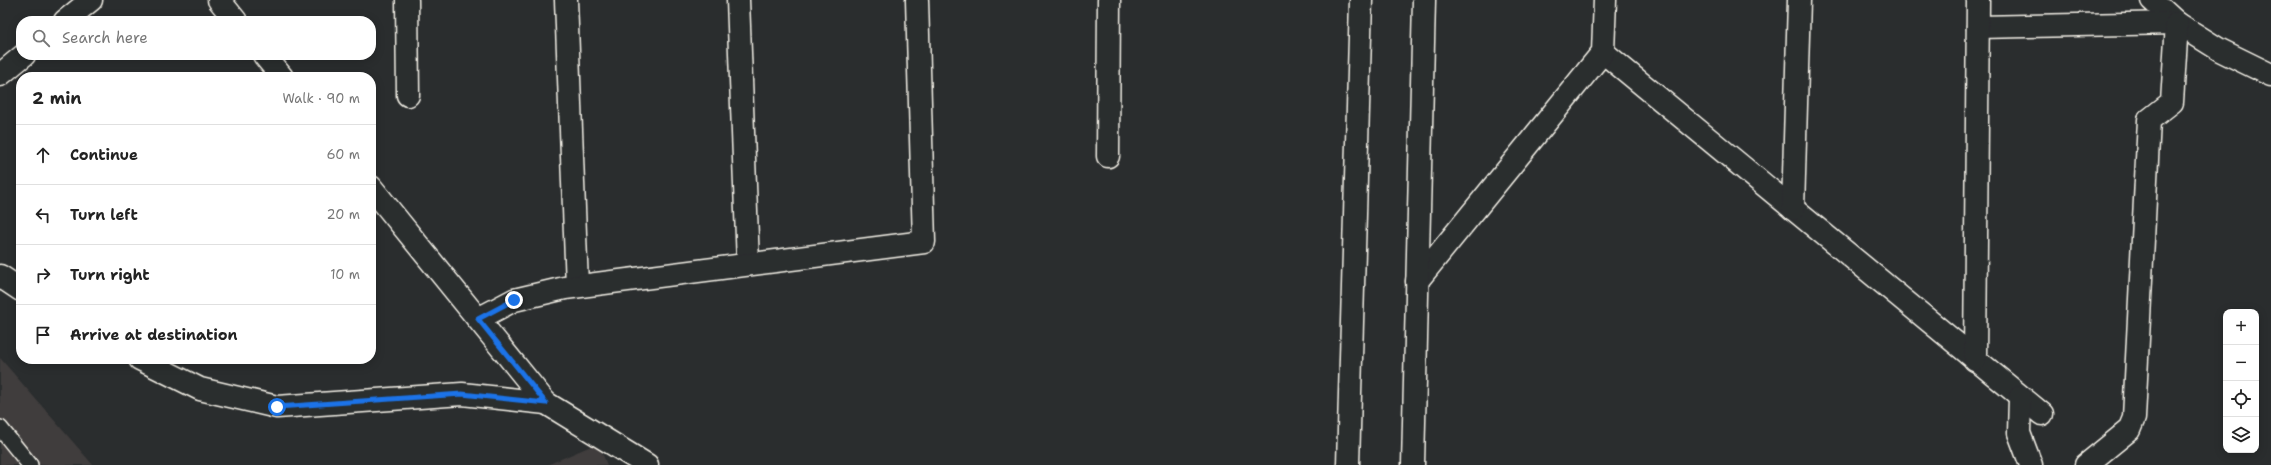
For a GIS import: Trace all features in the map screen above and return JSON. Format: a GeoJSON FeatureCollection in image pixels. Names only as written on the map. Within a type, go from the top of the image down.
{"type":"FeatureCollection","features":[{"type":"Feature","properties":{"kind":"street"},"geometry":{"type":"LineString","coordinates":[[71,16],[91,0]]}},
{"type":"Feature","properties":{"kind":"street"},"geometry":{"type":"LineString","coordinates":[[219,0],[232,16]]}},
{"type":"Feature","properties":{"kind":"street"},"geometry":{"type":"LineString","coordinates":[[407,0],[408,96]]}},
{"type":"Feature","properties":{"kind":"street"},"geometry":{"type":"LineString","coordinates":[[566,0],[577,286]]}},
{"type":"Feature","properties":{"kind":"street"},"geometry":{"type":"LineString","coordinates":[[738,0],[748,264]]}},
{"type":"Feature","properties":{"kind":"street"},"geometry":{"type":"LineString","coordinates":[[478,319],[514,300],[577,286],[924,242],[917,0]]}},
{"type":"Feature","properties":{"kind":"street"},"geometry":{"type":"LineString","coordinates":[[1108,156],[1109,0]]}},
{"type":"Feature","properties":{"kind":"street"},"geometry":{"type":"LineString","coordinates":[[1348,465],[1361,0]]}},
{"type":"Feature","properties":{"kind":"street"},"geometry":{"type":"LineString","coordinates":[[1413,465],[1424,0]]}},
{"type":"Feature","properties":{"kind":"street"},"geometry":{"type":"LineString","coordinates":[[1417,281],[1603,52],[1605,0]]}},
{"type":"Feature","properties":{"kind":"street"},"geometry":{"type":"LineString","coordinates":[[1793,209],[1799,0]]}},
{"type":"Feature","properties":{"kind":"street"},"geometry":{"type":"LineString","coordinates":[[1975,360],[1978,0]]}},
{"type":"Feature","properties":{"kind":"street"},"geometry":{"type":"LineString","coordinates":[[2152,0],[2177,23],[2220,50],[2271,75]]}},
{"type":"Feature","properties":{"kind":"street"},"geometry":{"type":"LineString","coordinates":[[1978,27],[2177,23]]}},
{"type":"Feature","properties":{"kind":"street"},"geometry":{"type":"LineString","coordinates":[[2086,465],[2129,430],[2134,418],[2150,120],[2172,102],[2177,23]]}},
{"type":"Feature","properties":{"kind":"street"},"geometry":{"type":"LineString","coordinates":[[1603,52],[2042,414]]}},
{"type":"Feature","properties":{"kind":"street"},"geometry":{"type":"LineString","coordinates":[[0,75],[18,60]]}},
{"type":"Feature","properties":{"kind":"street"},"geometry":{"type":"LineString","coordinates":[[268,60],[278,72]]}},
{"type":"Feature","properties":{"kind":"street"},"geometry":{"type":"LineString","coordinates":[[376,193],[546,403],[647,465]]}},
{"type":"Feature","properties":{"kind":"street"},"geometry":{"type":"LineString","coordinates":[[0,276],[16,287]]}},
{"type":"Feature","properties":{"kind":"street"},"geometry":{"type":"LineString","coordinates":[[150,364],[200,389],[277,407],[462,394],[546,403]]}},
{"type":"Feature","properties":{"kind":"street"},"geometry":{"type":"LineString","coordinates":[[2020,397],[2019,433],[2031,465]]}},
{"type":"Feature","properties":{"kind":"lane"},"geometry":{"type":"LineString","coordinates":[[0,428],[30,465]]}},
{"type":"Feature","properties":{"kind":"shaded area"},"geometry":{"type":"Polygon","coordinates":[[[0,358],[93,465],[0,465],[0,358]]]}},
{"type":"Feature","properties":{"kind":"shaded area"},"geometry":{"type":"Polygon","coordinates":[[[598,443],[607,465],[547,465],[598,443]]]}},
{"type":"Feature","properties":{"kind":"route"},"geometry":{"type":"LineString","coordinates":[[277,407],[462,394],[546,403],[478,319],[514,300]]}}]}
